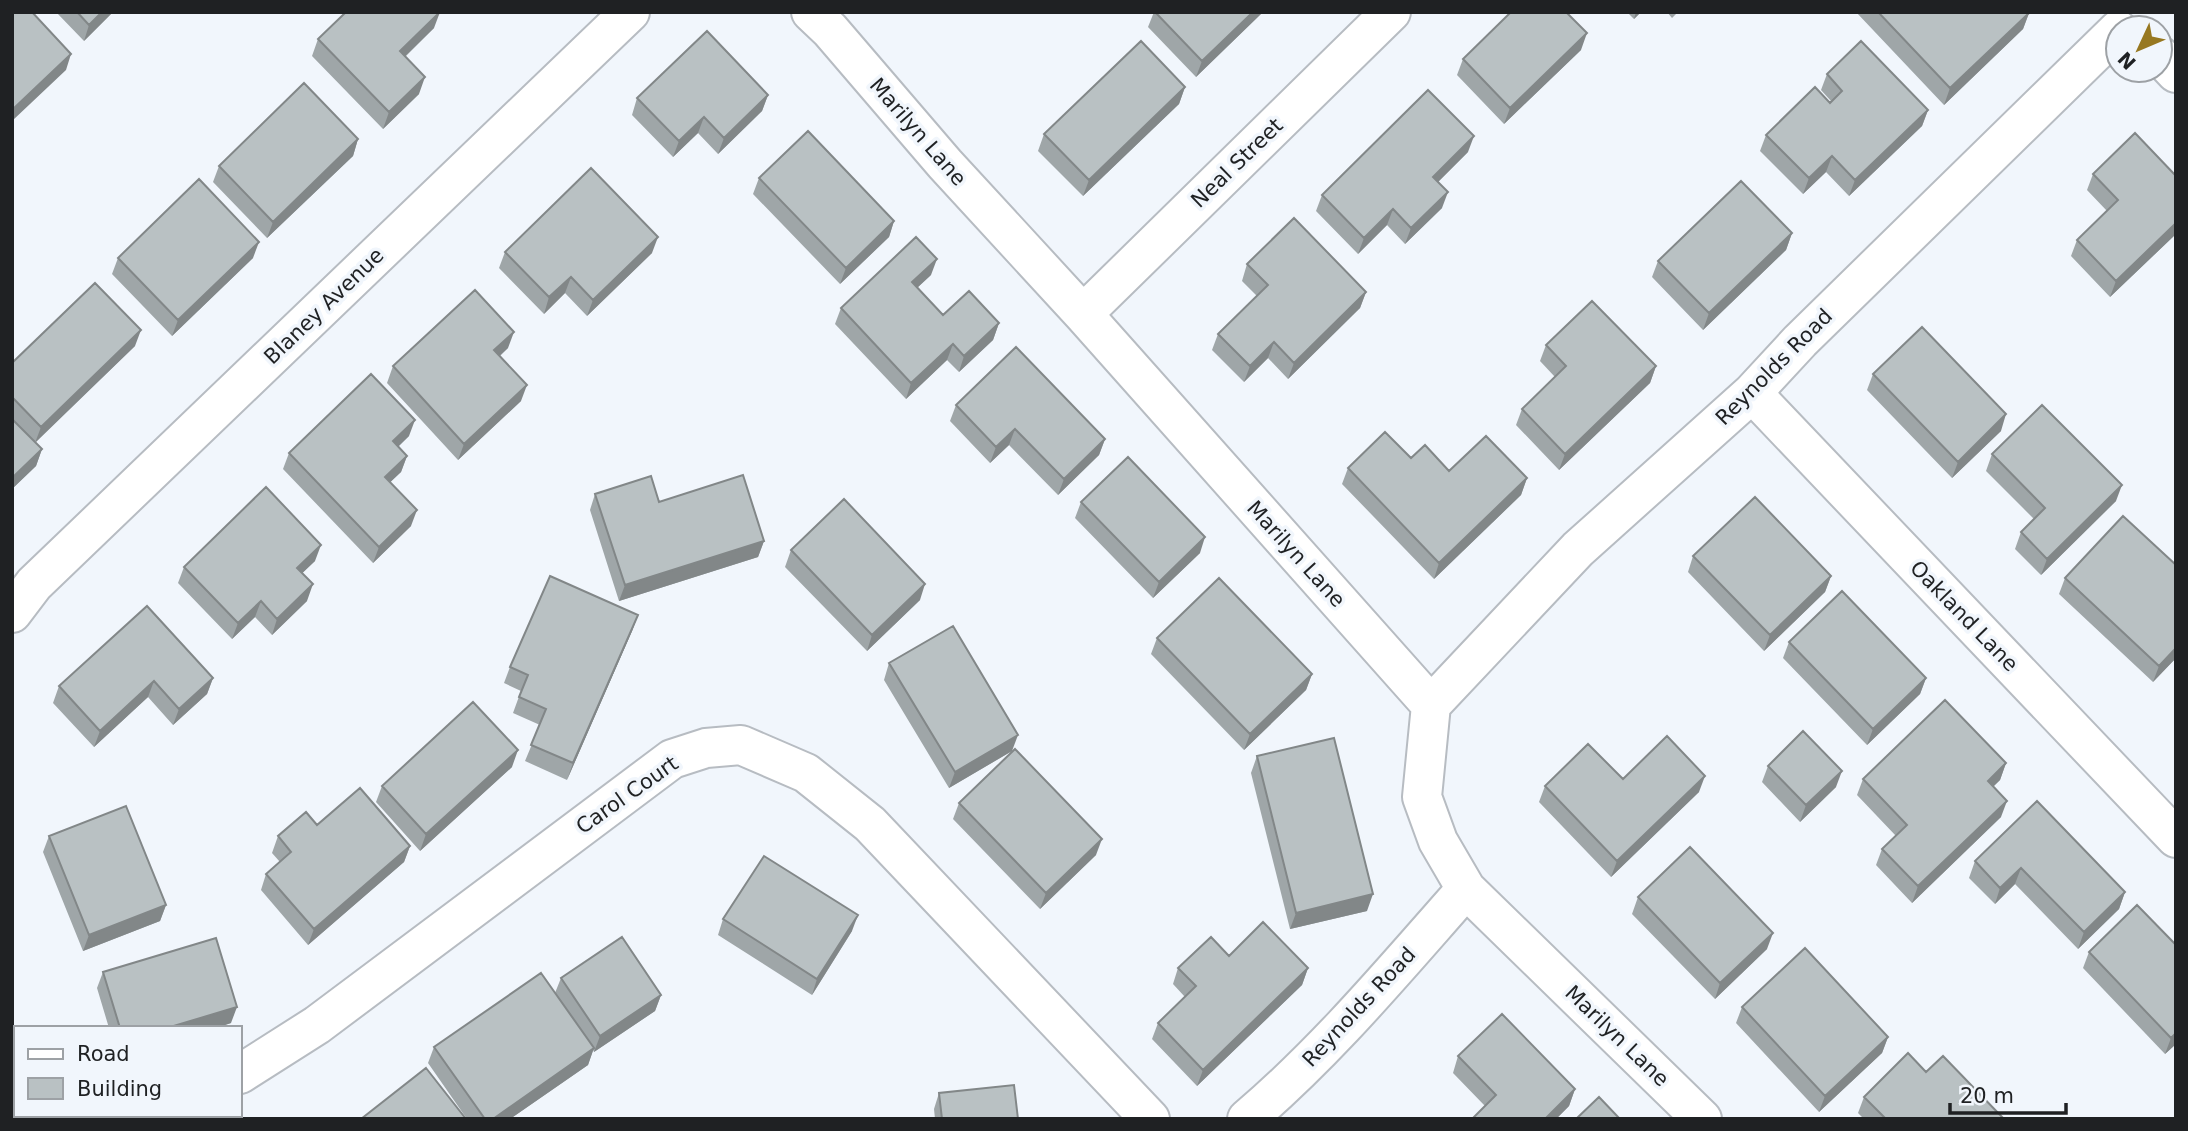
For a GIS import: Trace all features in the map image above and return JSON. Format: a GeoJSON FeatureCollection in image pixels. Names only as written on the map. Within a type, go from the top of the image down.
{"type":"FeatureCollection","features":[{"type":"Feature","properties":{"kind":"street","name":"Blaney Avenue"},"geometry":{"type":"LineString","coordinates":[[16,607],[34,584],[630,12]]}},
{"type":"Feature","properties":{"kind":"street","name":"Marilyn Lane"},"geometry":{"type":"LineString","coordinates":[[811,12],[830,30],[944,164],[1083,314],[1431,705],[1422,797],[1438,841],[1466,890],[1702,1119]]}},
{"type":"Feature","properties":{"kind":"street","name":"Neal Street"},"geometry":{"type":"LineString","coordinates":[[1083,314],[1391,12]]}},
{"type":"Feature","properties":{"kind":"street","name":"Reynolds Road"},"geometry":{"type":"LineString","coordinates":[[1431,705],[1578,549],[1752,393],[1800,341],[2104,43]]}},
{"type":"Feature","properties":{"kind":"street","name":"Oakland Lane"},"geometry":{"type":"LineString","coordinates":[[1752,393],[2176,838]]}},
{"type":"Feature","properties":{"kind":"street","name":"Carol Court"},"geometry":{"type":"LineString","coordinates":[[242,1073],[317,1025],[672,759],[706,748],[741,745],[806,773],[870,824],[1150,1119]]}},
{"type":"Feature","properties":{"kind":"street","name":"Reynolds Road"},"geometry":{"type":"LineString","coordinates":[[1247,1119],[1278,1093],[1345,1026],[1466,890]]}},
{"type":"Feature","properties":{"kind":"building"},"geometry":{"type":"Polygon","coordinates":[[[12,12],[32,12],[71,54],[12,110],[12,12]]]}},
{"type":"Feature","properties":{"kind":"building"},"geometry":{"type":"Polygon","coordinates":[[[77,12],[102,12],[89,25],[77,12]]]}},
{"type":"Feature","properties":{"kind":"building"},"geometry":{"type":"Polygon","coordinates":[[[346,12],[440,12],[400,51],[425,77],[389,112],[318,39],[346,12]]]}},
{"type":"Feature","properties":{"kind":"building"},"geometry":{"type":"Polygon","coordinates":[[[1155,12],[1253,12],[1202,61],[1155,12]]]}},
{"type":"Feature","properties":{"kind":"building"},"geometry":{"type":"Polygon","coordinates":[[[1511,12],[1566,12],[1587,33],[1510,108],[1463,59],[1511,12]]]}},
{"type":"Feature","properties":{"kind":"building"},"geometry":{"type":"Polygon","coordinates":[[[1878,12],[2028,12],[2029,13],[1950,88],[1878,12]]]}},
{"type":"Feature","properties":{"kind":"building"},"geometry":{"type":"Polygon","coordinates":[[[707,31],[768,95],[724,138],[704,117],[679,141],[637,98],[707,31]]]}},
{"type":"Feature","properties":{"kind":"building"},"geometry":{"type":"Polygon","coordinates":[[[1141,41],[1185,87],[1089,180],[1044,134],[1141,41]]]}},
{"type":"Feature","properties":{"kind":"building"},"geometry":{"type":"Polygon","coordinates":[[[1861,41],[1928,110],[1855,180],[1832,156],[1809,178],[1766,135],[1815,87],[1830,103],[1842,91],[1827,74],[1861,41]]]}},
{"type":"Feature","properties":{"kind":"building"},"geometry":{"type":"Polygon","coordinates":[[[304,83],[358,139],[273,222],[219,166],[304,83]]]}},
{"type":"Feature","properties":{"kind":"building"},"geometry":{"type":"Polygon","coordinates":[[[1428,90],[1474,136],[1433,177],[1448,192],[1411,228],[1393,209],[1364,238],[1322,195],[1428,90]]]}},
{"type":"Feature","properties":{"kind":"building"},"geometry":{"type":"Polygon","coordinates":[[[808,131],[894,221],[846,268],[759,178],[808,131]]]}},
{"type":"Feature","properties":{"kind":"building"},"geometry":{"type":"Polygon","coordinates":[[[2135,133],[2176,176],[2176,223],[2116,281],[2077,240],[2118,200],[2093,174],[2135,133]]]}},
{"type":"Feature","properties":{"kind":"building"},"geometry":{"type":"Polygon","coordinates":[[[591,168],[658,237],[593,300],[571,277],[549,297],[505,252],[591,168]]]}},
{"type":"Feature","properties":{"kind":"building"},"geometry":{"type":"Polygon","coordinates":[[[199,179],[259,242],[178,320],[118,258],[199,179]]]}},
{"type":"Feature","properties":{"kind":"building"},"geometry":{"type":"Polygon","coordinates":[[[1741,181],[1792,233],[1709,313],[1658,261],[1741,181]]]}},
{"type":"Feature","properties":{"kind":"building"},"geometry":{"type":"Polygon","coordinates":[[[1294,218],[1366,292],[1294,363],[1274,342],[1250,366],[1218,334],[1268,285],[1247,264],[1294,218]]]}},
{"type":"Feature","properties":{"kind":"building"},"geometry":{"type":"Polygon","coordinates":[[[916,237],[937,259],[912,282],[943,315],[969,291],[999,323],[964,356],[953,344],[911,383],[841,308],[916,237]]]}},
{"type":"Feature","properties":{"kind":"building"},"geometry":{"type":"Polygon","coordinates":[[[95,283],[141,330],[41,427],[12,397],[12,363],[95,283]]]}},
{"type":"Feature","properties":{"kind":"building"},"geometry":{"type":"Polygon","coordinates":[[[475,290],[514,332],[494,350],[527,385],[464,444],[393,366],[475,290]]]}},
{"type":"Feature","properties":{"kind":"building"},"geometry":{"type":"Polygon","coordinates":[[[1592,301],[1656,366],[1565,454],[1522,409],[1566,366],[1546,345],[1592,301]]]}},
{"type":"Feature","properties":{"kind":"building"},"geometry":{"type":"Polygon","coordinates":[[[1922,327],[2006,414],[1958,462],[1873,374],[1922,327]]]}},
{"type":"Feature","properties":{"kind":"building"},"geometry":{"type":"Polygon","coordinates":[[[1016,347],[1105,439],[1064,479],[1015,429],[996,447],[956,405],[1016,347]]]}},
{"type":"Feature","properties":{"kind":"building"},"geometry":{"type":"Polygon","coordinates":[[[371,374],[415,420],[393,441],[407,456],[385,477],[417,510],[379,547],[289,453],[371,374]]]}},
{"type":"Feature","properties":{"kind":"building"},"geometry":{"type":"Polygon","coordinates":[[[2042,405],[2122,485],[2047,559],[2021,532],[2045,508],[1992,454],[2042,405]]]}},
{"type":"Feature","properties":{"kind":"building"},"geometry":{"type":"Polygon","coordinates":[[[12,419],[42,449],[12,478],[12,419]]]}},
{"type":"Feature","properties":{"kind":"building"},"geometry":{"type":"Polygon","coordinates":[[[1385,432],[1411,458],[1425,445],[1449,471],[1486,436],[1527,478],[1439,563],[1348,468],[1385,432]]]}},
{"type":"Feature","properties":{"kind":"building"},"geometry":{"type":"Polygon","coordinates":[[[1128,457],[1205,537],[1159,582],[1081,502],[1128,457]]]}},
{"type":"Feature","properties":{"kind":"building"},"geometry":{"type":"Polygon","coordinates":[[[743,475],[764,541],[625,585],[595,494],[651,476],[659,502],[743,475]]]}},
{"type":"Feature","properties":{"kind":"building"},"geometry":{"type":"Polygon","coordinates":[[[266,487],[321,545],[297,568],[313,584],[277,619],[261,601],[238,623],[184,567],[266,487]]]}},
{"type":"Feature","properties":{"kind":"building"},"geometry":{"type":"Polygon","coordinates":[[[1755,497],[1831,576],[1770,635],[1693,556],[1755,497]]]}},
{"type":"Feature","properties":{"kind":"building"},"geometry":{"type":"Polygon","coordinates":[[[844,499],[925,584],[872,635],[791,550],[844,499]]]}},
{"type":"Feature","properties":{"kind":"building"},"geometry":{"type":"Polygon","coordinates":[[[2123,516],[2176,565],[2176,648],[2159,666],[2065,578],[2123,516]]]}},
{"type":"Feature","properties":{"kind":"building"},"geometry":{"type":"Polygon","coordinates":[[[550,576],[638,615],[573,763],[531,745],[546,709],[519,697],[528,675],[510,667],[550,576]]]}},
{"type":"Feature","properties":{"kind":"building"},"geometry":{"type":"Polygon","coordinates":[[[1219,578],[1312,674],[1250,734],[1157,638],[1219,578]]]}},
{"type":"Feature","properties":{"kind":"building"},"geometry":{"type":"Polygon","coordinates":[[[1842,591],[1926,678],[1873,729],[1789,642],[1842,591]]]}},
{"type":"Feature","properties":{"kind":"building"},"geometry":{"type":"Polygon","coordinates":[[[147,606],[213,678],[179,709],[154,681],[100,731],[59,686],[147,606]]]}},
{"type":"Feature","properties":{"kind":"building"},"geometry":{"type":"Polygon","coordinates":[[[953,626],[1018,735],[955,772],[889,663],[953,626]]]}},
{"type":"Feature","properties":{"kind":"building"},"geometry":{"type":"Polygon","coordinates":[[[1945,700],[2006,763],[1988,781],[2007,801],[1918,886],[1882,849],[1907,825],[1863,779],[1945,700]]]}},
{"type":"Feature","properties":{"kind":"building"},"geometry":{"type":"Polygon","coordinates":[[[473,702],[518,750],[426,834],[382,786],[473,702]]]}},
{"type":"Feature","properties":{"kind":"building"},"geometry":{"type":"Polygon","coordinates":[[[1803,731],[1842,771],[1806,805],[1768,766],[1803,731]]]}},
{"type":"Feature","properties":{"kind":"building"},"geometry":{"type":"Polygon","coordinates":[[[1667,736],[1705,776],[1617,861],[1545,786],[1588,744],[1623,779],[1667,736]]]}},
{"type":"Feature","properties":{"kind":"building"},"geometry":{"type":"Polygon","coordinates":[[[1334,738],[1373,894],[1296,913],[1257,756],[1334,738]]]}},
{"type":"Feature","properties":{"kind":"building"},"geometry":{"type":"Polygon","coordinates":[[[1015,749],[1102,839],[1046,893],[959,803],[1015,749]]]}},
{"type":"Feature","properties":{"kind":"building"},"geometry":{"type":"Polygon","coordinates":[[[360,788],[410,846],[314,929],[266,874],[291,852],[278,836],[306,812],[317,825],[360,788]]]}},
{"type":"Feature","properties":{"kind":"building"},"geometry":{"type":"Polygon","coordinates":[[[2037,801],[2125,892],[2084,932],[2021,868],[2000,888],[1975,861],[2037,801]]]}},
{"type":"Feature","properties":{"kind":"building"},"geometry":{"type":"Polygon","coordinates":[[[126,806],[166,905],[89,935],[49,836],[126,806]]]}},
{"type":"Feature","properties":{"kind":"building"},"geometry":{"type":"Polygon","coordinates":[[[1690,847],[1773,933],[1720,983],[1638,897],[1690,847]]]}},
{"type":"Feature","properties":{"kind":"building"},"geometry":{"type":"Polygon","coordinates":[[[764,856],[858,915],[817,979],[723,919],[764,856]]]}},
{"type":"Feature","properties":{"kind":"building"},"geometry":{"type":"Polygon","coordinates":[[[2137,905],[2176,945],[2176,1033],[2171,1038],[2089,952],[2137,905]]]}},
{"type":"Feature","properties":{"kind":"building"},"geometry":{"type":"Polygon","coordinates":[[[1263,922],[1308,968],[1203,1070],[1158,1023],[1196,986],[1178,968],[1211,937],[1229,956],[1263,922]]]}},
{"type":"Feature","properties":{"kind":"building"},"geometry":{"type":"Polygon","coordinates":[[[622,937],[661,995],[600,1036],[561,978],[622,937]]]}},
{"type":"Feature","properties":{"kind":"building"},"geometry":{"type":"Polygon","coordinates":[[[216,938],[237,1007],[174,1026],[119,1026],[103,972],[216,938]]]}},
{"type":"Feature","properties":{"kind":"building"},"geometry":{"type":"Polygon","coordinates":[[[1805,948],[1888,1037],[1825,1096],[1742,1007],[1805,948]]]}},
{"type":"Feature","properties":{"kind":"building"},"geometry":{"type":"Polygon","coordinates":[[[541,973],[594,1048],[493,1119],[485,1119],[434,1047],[541,973]]]}},
{"type":"Feature","properties":{"kind":"building"},"geometry":{"type":"Polygon","coordinates":[[[1502,1014],[1575,1089],[1545,1119],[1472,1119],[1496,1095],[1458,1056],[1502,1014]]]}},
{"type":"Feature","properties":{"kind":"building"},"geometry":{"type":"Polygon","coordinates":[[[1908,1053],[1926,1072],[1943,1056],[2004,1119],[1886,1119],[1864,1097],[1908,1053]]]}},
{"type":"Feature","properties":{"kind":"building"},"geometry":{"type":"Polygon","coordinates":[[[426,1068],[466,1119],[361,1119],[426,1068]]]}},
{"type":"Feature","properties":{"kind":"building"},"geometry":{"type":"Polygon","coordinates":[[[1014,1085],[1018,1119],[942,1119],[939,1093],[1014,1085]]]}},
{"type":"Feature","properties":{"kind":"building"},"geometry":{"type":"Polygon","coordinates":[[[1599,1097],[1620,1119],[1576,1119],[1599,1097]]]}}]}
